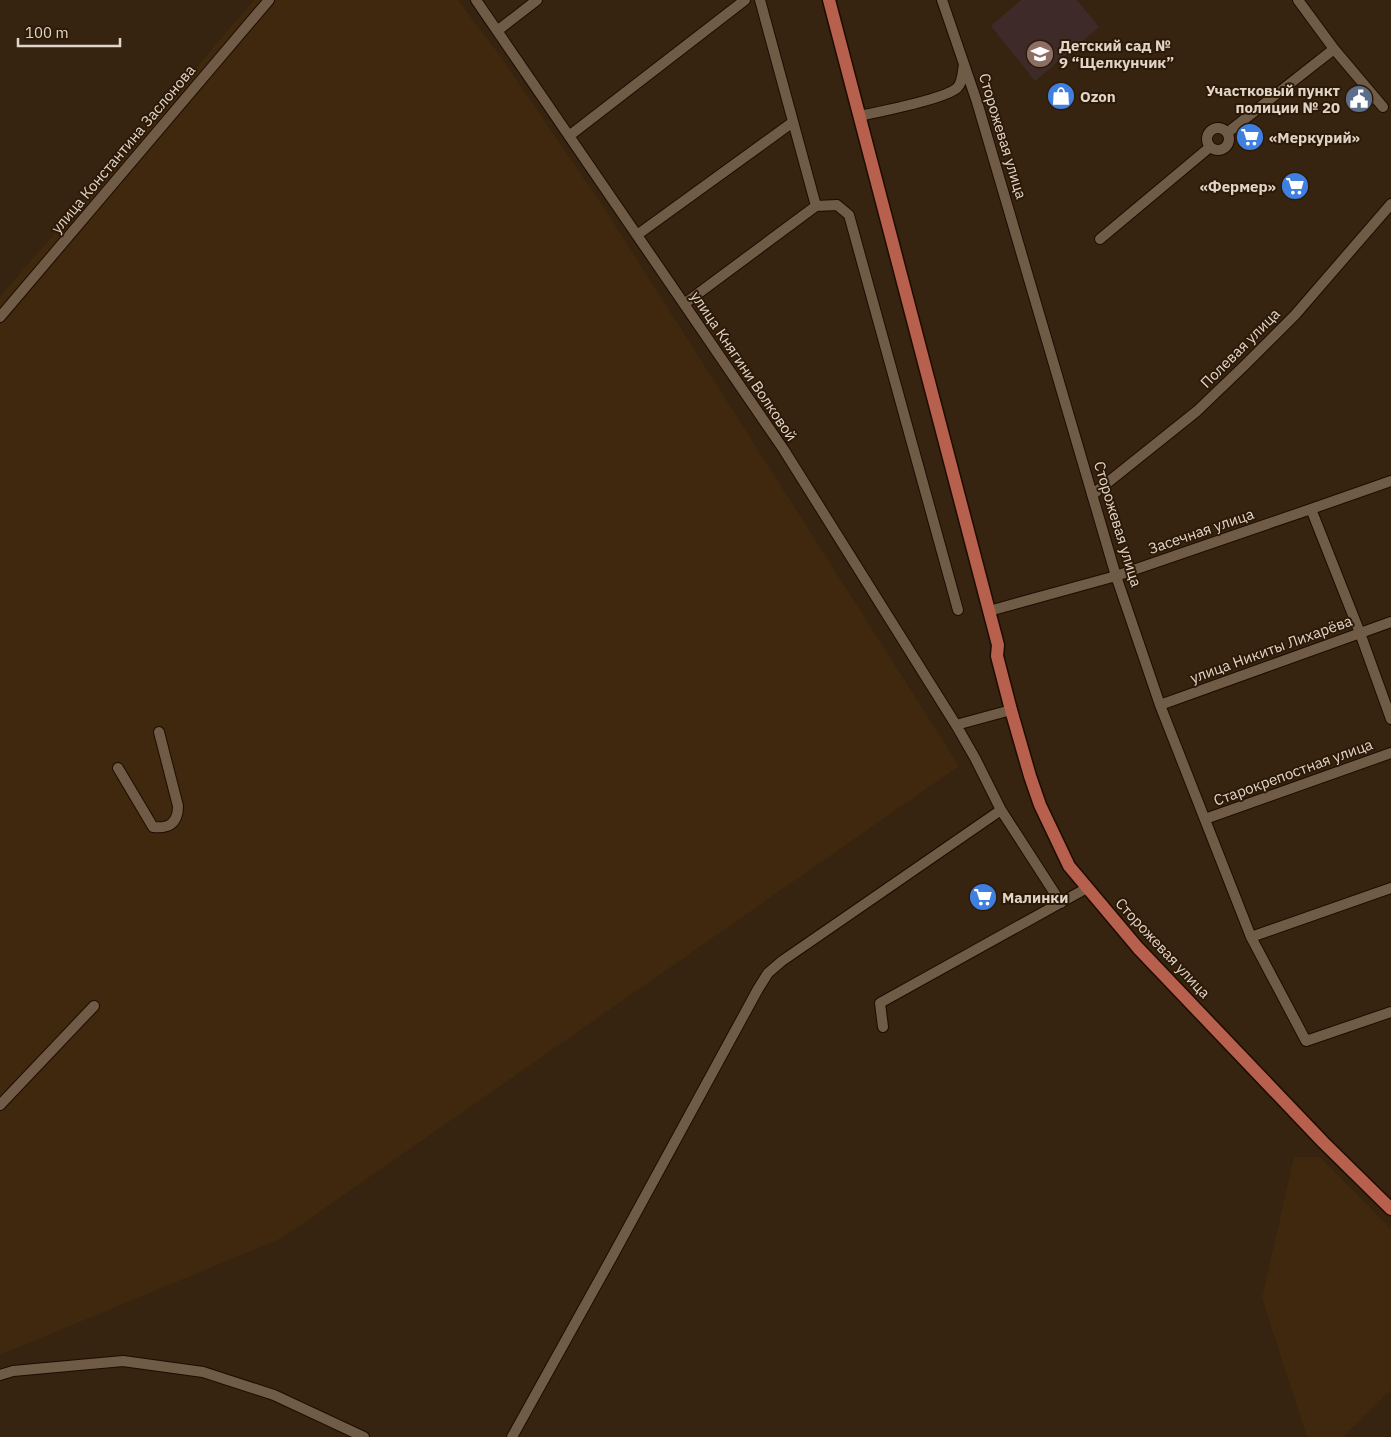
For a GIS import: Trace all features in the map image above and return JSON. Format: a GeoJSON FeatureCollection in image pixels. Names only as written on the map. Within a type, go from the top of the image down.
{"type":"FeatureCollection","features":[{"type":"Feature","properties":{"kind":"main road","name":"Сторожевая улица"},"geometry":{"type":"LineString","coordinates":[[820,0],[991,648],[997,656]]}},
{"type":"Feature","properties":{"kind":"main road","name":"Сторожевая улица"},"geometry":{"type":"LineString","coordinates":[[828,0],[998,645],[997,656],[1011,710],[1040,805],[1069,866],[1086,888],[1145,955],[1323,1142],[1391,1209]]}},
{"type":"Feature","properties":{"kind":"street","name":"улица Константина Заслонова"},"geometry":{"type":"LineString","coordinates":[[0,317],[269,0]]}},
{"type":"Feature","properties":{"kind":"street","name":"улица Княгини Волковой"},"geometry":{"type":"LineString","coordinates":[[476,0],[784,450],[956,725],[1001,810],[1061,903]]}},
{"type":"Feature","properties":{"kind":"street"},"geometry":{"type":"LineString","coordinates":[[497,31],[537,0]]}},
{"type":"Feature","properties":{"kind":"street"},"geometry":{"type":"LineString","coordinates":[[569,136],[745,0]]}},
{"type":"Feature","properties":{"kind":"street"},"geometry":{"type":"LineString","coordinates":[[760,0],[816,206]]}},
{"type":"Feature","properties":{"kind":"street","name":"Сторожевая улица"},"geometry":{"type":"LineString","coordinates":[[942,0],[980,112],[1116,576],[1160,705],[1251,937],[1306,1041],[1391,1012]]}},
{"type":"Feature","properties":{"kind":"street"},"geometry":{"type":"LineString","coordinates":[[1298,0],[1334,49],[1383,107]]}},
{"type":"Feature","properties":{"kind":"street"},"geometry":{"type":"LineString","coordinates":[[1227,133],[1334,49]]}},
{"type":"Feature","properties":{"kind":"street"},"geometry":{"type":"LineString","coordinates":[[859,116],[916,103],[950,92],[961,83],[964,63]]}},
{"type":"Feature","properties":{"kind":"street"},"geometry":{"type":"LineString","coordinates":[[637,235],[793,122]]}},
{"type":"Feature","properties":{"kind":"street"},"geometry":{"type":"LineString","coordinates":[[1218,128],[1227,133],[1229,139],[1225,148],[1219,151],[1210,147],[1207,137],[1211,131],[1218,128]]}},
{"type":"Feature","properties":{"kind":"street"},"geometry":{"type":"LineString","coordinates":[[1100,239],[1210,147]]}},
{"type":"Feature","properties":{"kind":"street","name":"Полевая улица"},"geometry":{"type":"LineString","coordinates":[[1092,495],[1197,411],[1245,365],[1295,315],[1391,204]]}},
{"type":"Feature","properties":{"kind":"street"},"geometry":{"type":"LineString","coordinates":[[684,304],[816,206],[837,205],[849,215],[958,610]]}},
{"type":"Feature","properties":{"kind":"street","name":"Засечная улица"},"geometry":{"type":"LineString","coordinates":[[989,611],[1116,576],[1391,481]]}},
{"type":"Feature","properties":{"kind":"street"},"geometry":{"type":"LineString","coordinates":[[1311,509],[1391,719]]}},
{"type":"Feature","properties":{"kind":"street","name":"улица Никиты Лихарёва"},"geometry":{"type":"LineString","coordinates":[[1160,705],[1391,622]]}},
{"type":"Feature","properties":{"kind":"street"},"geometry":{"type":"LineString","coordinates":[[956,725],[1011,710]]}},
{"type":"Feature","properties":{"kind":"street"},"geometry":{"type":"LineString","coordinates":[[118,768],[153,827],[164,828],[171,824],[178,816],[178,806],[159,732]]}},
{"type":"Feature","properties":{"kind":"street","name":"Старокрепостная улица"},"geometry":{"type":"LineString","coordinates":[[1205,819],[1391,753]]}},
{"type":"Feature","properties":{"kind":"street"},"geometry":{"type":"LineString","coordinates":[[512,1437],[768,973],[782,961],[1001,810]]}},
{"type":"Feature","properties":{"kind":"street"},"geometry":{"type":"LineString","coordinates":[[883,1027],[880,1003],[1086,888]]}},
{"type":"Feature","properties":{"kind":"street"},"geometry":{"type":"LineString","coordinates":[[1251,937],[1391,888]]}},
{"type":"Feature","properties":{"kind":"street"},"geometry":{"type":"LineString","coordinates":[[0,1105],[94,1006]]}},
{"type":"Feature","properties":{"kind":"street"},"geometry":{"type":"LineString","coordinates":[[0,1375],[13,1370],[123,1361],[203,1372],[274,1395],[359,1436]]}},
{"type":"Feature","properties":{"kind":"shaded area"},"geometry":{"type":"Polygon","coordinates":[[[254,0],[458,0],[498,53],[604,208],[959,766],[282,1238],[0,1355],[0,297],[254,0]]]}},
{"type":"Feature","properties":{"kind":"shaded area","name":"Детский сад № 9 “Щелкунчик”"},"geometry":{"type":"Polygon","coordinates":[[[1021,0],[1077,0],[1099,27],[1035,81],[991,26],[1021,0]]]}},
{"type":"Feature","properties":{"kind":"shaded area"},"geometry":{"type":"Polygon","coordinates":[[[1294,1157],[1320,1157],[1391,1229],[1391,1390],[1343,1437],[1307,1437],[1262,1298],[1294,1157]]]}},
{"type":"Feature","properties":{"kind":"place","name":"Детский сад № 9 “Щелкунчик”"},"geometry":{"type":"Point","coordinates":[1040,54]}},
{"type":"Feature","properties":{"kind":"place","name":"Ozon"},"geometry":{"type":"Point","coordinates":[1061,96]}},
{"type":"Feature","properties":{"kind":"place","name":"Участковый пункт полиции № 20"},"geometry":{"type":"Point","coordinates":[1359,99]}},
{"type":"Feature","properties":{"kind":"place","name":"«Меркурий»"},"geometry":{"type":"Point","coordinates":[1250,137]}},
{"type":"Feature","properties":{"kind":"place","name":"«Фермер»"},"geometry":{"type":"Point","coordinates":[1295,186]}},
{"type":"Feature","properties":{"kind":"place","name":"Малинки"},"geometry":{"type":"Point","coordinates":[983,897]}}]}
